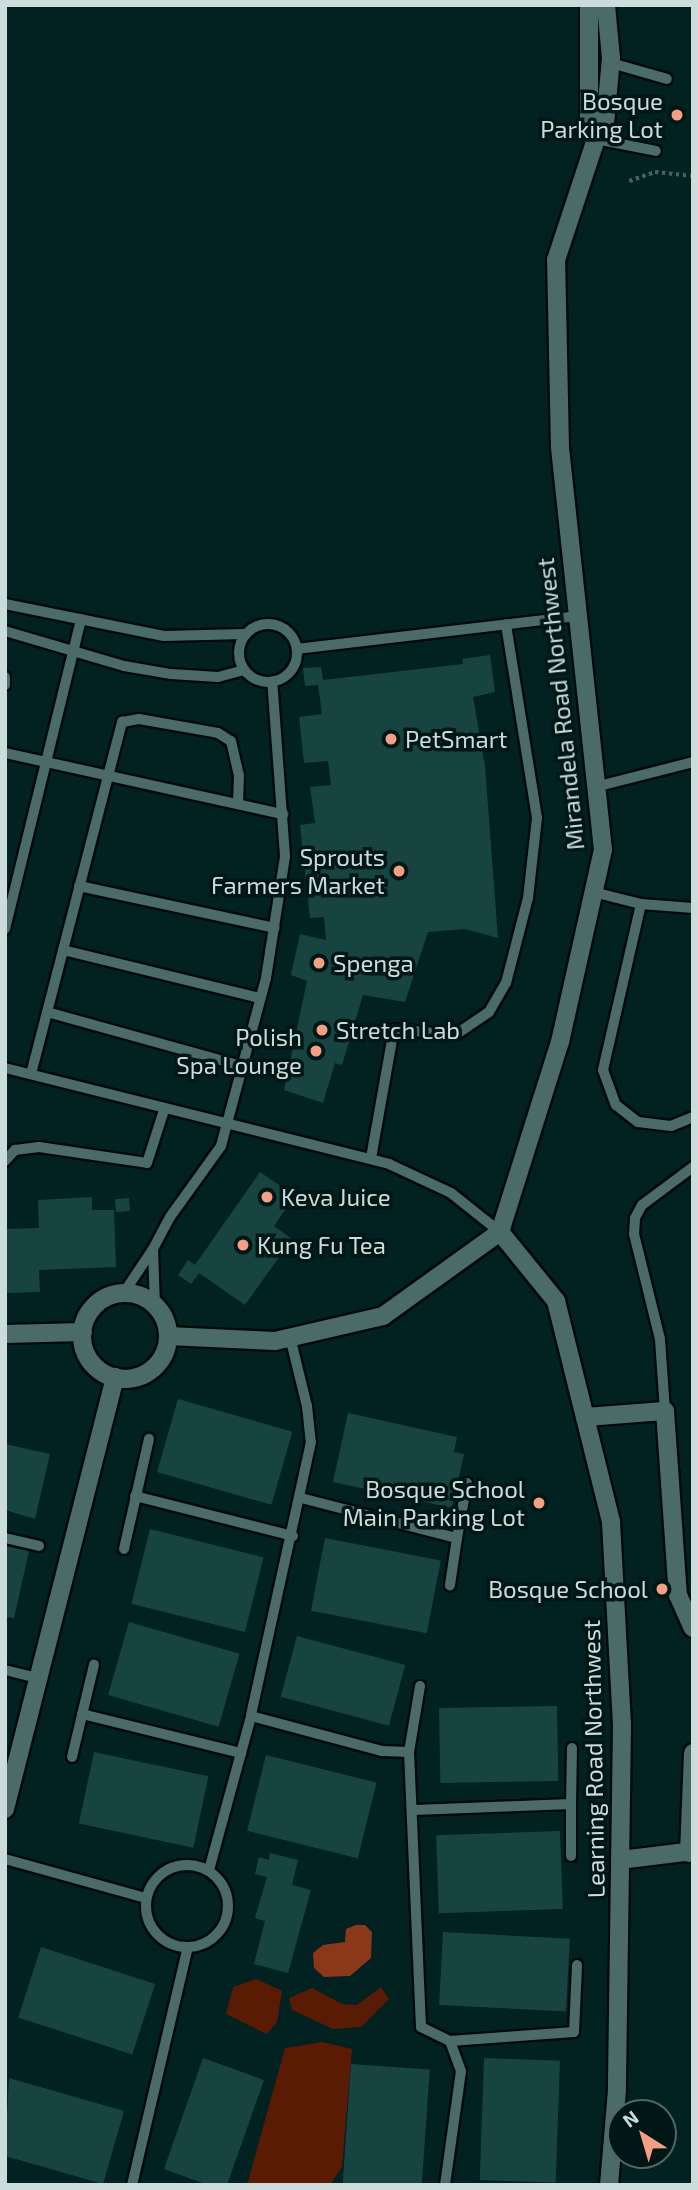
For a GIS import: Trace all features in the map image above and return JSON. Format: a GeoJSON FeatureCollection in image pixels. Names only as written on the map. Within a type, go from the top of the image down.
{"type":"FeatureCollection","features":[{"type":"Feature","properties":{"kind":"street"},"geometry":{"type":"LineString","coordinates":[[589,5],[589,127],[596,139]]}},
{"type":"Feature","properties":{"kind":"street","name":"Mirandela Road Northwest"},"geometry":{"type":"LineString","coordinates":[[500,1232],[560,1042],[603,850],[560,447],[556,260],[596,139],[605,124],[611,63],[606,5]]}},
{"type":"Feature","properties":{"kind":"street"},"geometry":{"type":"LineString","coordinates":[[168,1336],[290,1337],[383,1316],[500,1232]]}},
{"type":"Feature","properties":{"kind":"street","name":"Learning Road Northwest"},"geometry":{"type":"LineString","coordinates":[[500,1232],[556,1301],[611,1522],[622,1724],[617,2090],[609,2185]]}},
{"type":"Feature","properties":{"kind":"street"},"geometry":{"type":"LineString","coordinates":[[123,1294],[138,1296],[155,1306],[168,1336],[161,1361],[149,1372],[136,1378],[115,1377],[90,1362],[83,1332],[96,1306],[123,1294]]}},
{"type":"Feature","properties":{"kind":"street"},"geometry":{"type":"LineString","coordinates":[[5,1334],[83,1332]]}},
{"type":"Feature","properties":{"kind":"street"},"geometry":{"type":"LineString","coordinates":[[5,1809],[115,1377]]}},
{"type":"Feature","properties":{"kind":"street"},"geometry":{"type":"LineString","coordinates":[[585,1417],[665,1411],[678,1595],[693,1628]]}},
{"type":"Feature","properties":{"kind":"street"},"geometry":{"type":"LineString","coordinates":[[620,1860],[691,1852],[693,1752]]}},
{"type":"Feature","properties":{"kind":"lane"},"geometry":{"type":"LineString","coordinates":[[611,63],[667,79]]}},
{"type":"Feature","properties":{"kind":"lane"},"geometry":{"type":"LineString","coordinates":[[596,139],[656,151]]}},
{"type":"Feature","properties":{"kind":"lane"},"geometry":{"type":"LineString","coordinates":[[5,604],[164,636],[245,634],[261,624],[280,626],[297,649],[293,667],[272,681],[260,680],[244,670],[239,652],[245,634]]}},
{"type":"Feature","properties":{"kind":"lane"},"geometry":{"type":"LineString","coordinates":[[297,649],[576,616]]}},
{"type":"Feature","properties":{"kind":"lane"},"geometry":{"type":"LineString","coordinates":[[5,929],[81,619]]}},
{"type":"Feature","properties":{"kind":"lane"},"geometry":{"type":"LineString","coordinates":[[371,1158],[394,1029],[455,1035],[489,1012],[506,984],[528,898],[537,818],[506,624]]}},
{"type":"Feature","properties":{"kind":"lane"},"geometry":{"type":"LineString","coordinates":[[5,631],[170,674],[218,677],[244,670]]}},
{"type":"Feature","properties":{"kind":"lane"},"geometry":{"type":"LineString","coordinates":[[5,677],[5,685]]}},
{"type":"Feature","properties":{"kind":"lane"},"geometry":{"type":"LineString","coordinates":[[123,1294],[153,1250],[170,1217],[221,1146],[260,998],[275,928],[285,856],[272,681]]}},
{"type":"Feature","properties":{"kind":"lane"},"geometry":{"type":"LineString","coordinates":[[31,1074],[122,722],[139,719],[218,733],[231,741],[239,775],[238,804]]}},
{"type":"Feature","properties":{"kind":"lane"},"geometry":{"type":"LineString","coordinates":[[5,753],[108,773],[283,814]]}},
{"type":"Feature","properties":{"kind":"lane"},"geometry":{"type":"LineString","coordinates":[[595,788],[693,762]]}},
{"type":"Feature","properties":{"kind":"lane"},"geometry":{"type":"LineString","coordinates":[[79,886],[275,928]]}},
{"type":"Feature","properties":{"kind":"lane"},"geometry":{"type":"LineString","coordinates":[[593,892],[641,904],[693,908]]}},
{"type":"Feature","properties":{"kind":"lane"},"geometry":{"type":"LineString","coordinates":[[641,904],[603,1070],[617,1105],[638,1122],[671,1126],[693,1117]]}},
{"type":"Feature","properties":{"kind":"lane"},"geometry":{"type":"LineString","coordinates":[[63,950],[260,998]]}},
{"type":"Feature","properties":{"kind":"lane"},"geometry":{"type":"LineString","coordinates":[[47,1013],[242,1066]]}},
{"type":"Feature","properties":{"kind":"lane"},"geometry":{"type":"LineString","coordinates":[[5,1068],[164,1110],[371,1158],[451,1193],[500,1232]]}},
{"type":"Feature","properties":{"kind":"lane"},"geometry":{"type":"LineString","coordinates":[[5,1161],[15,1150],[39,1147],[147,1163],[164,1110]]}},
{"type":"Feature","properties":{"kind":"lane"},"geometry":{"type":"LineString","coordinates":[[665,1411],[660,1339],[634,1234],[635,1218],[642,1205],[693,1167]]}},
{"type":"Feature","properties":{"kind":"lane"},"geometry":{"type":"LineString","coordinates":[[153,1250],[155,1306]]}},
{"type":"Feature","properties":{"kind":"lane"},"geometry":{"type":"LineString","coordinates":[[209,1870],[251,1716],[293,1536],[311,1442],[307,1406],[290,1337]]}},
{"type":"Feature","properties":{"kind":"lane"},"geometry":{"type":"LineString","coordinates":[[124,1549],[149,1439]]}},
{"type":"Feature","properties":{"kind":"lane"},"geometry":{"type":"LineString","coordinates":[[450,1585],[467,1483]]}},
{"type":"Feature","properties":{"kind":"lane"},"geometry":{"type":"LineString","coordinates":[[135,1496],[293,1536]]}},
{"type":"Feature","properties":{"kind":"lane"},"geometry":{"type":"LineString","coordinates":[[301,1498],[457,1538]]}},
{"type":"Feature","properties":{"kind":"lane"},"geometry":{"type":"LineString","coordinates":[[5,1538],[39,1546]]}},
{"type":"Feature","properties":{"kind":"lane"},"geometry":{"type":"LineString","coordinates":[[72,1757],[94,1665]]}},
{"type":"Feature","properties":{"kind":"lane"},"geometry":{"type":"LineString","coordinates":[[5,1670],[40,1679]]}},
{"type":"Feature","properties":{"kind":"lane"},"geometry":{"type":"LineString","coordinates":[[420,1686],[409,1752],[414,1810],[422,2027],[450,2041],[574,2032],[577,1965]]}},
{"type":"Feature","properties":{"kind":"lane"},"geometry":{"type":"LineString","coordinates":[[82,1714],[241,1753]]}},
{"type":"Feature","properties":{"kind":"lane"},"geometry":{"type":"LineString","coordinates":[[251,1716],[382,1751],[409,1752]]}},
{"type":"Feature","properties":{"kind":"lane"},"geometry":{"type":"LineString","coordinates":[[571,1856],[572,1748]]}},
{"type":"Feature","properties":{"kind":"lane"},"geometry":{"type":"LineString","coordinates":[[414,1810],[571,1804]]}},
{"type":"Feature","properties":{"kind":"lane"},"geometry":{"type":"LineString","coordinates":[[5,1859],[146,1898]]}},
{"type":"Feature","properties":{"kind":"lane"},"geometry":{"type":"LineString","coordinates":[[197,1865],[209,1870],[226,1891],[227,1917],[212,1938],[188,1947],[176,1946],[155,1932],[146,1898],[159,1875],[170,1868],[197,1865]]}},
{"type":"Feature","properties":{"kind":"lane"},"geometry":{"type":"LineString","coordinates":[[132,2185],[188,1947]]}},
{"type":"Feature","properties":{"kind":"lane"},"geometry":{"type":"LineString","coordinates":[[445,2185],[461,2071],[450,2041]]}},
{"type":"Feature","properties":{"kind":"path"},"geometry":{"type":"LineString","coordinates":[[629,181],[655,172],[693,176]]}},
{"type":"Feature","properties":{"kind":"shaded area"},"geometry":{"type":"Polygon","coordinates":[[[365,1925],[372,1932],[371,1958],[350,1976],[324,1977],[314,1968],[313,1953],[323,1945],[345,1942],[346,1929],[365,1925]]]}},
{"type":"Feature","properties":{"kind":"shaded area"},"geometry":{"type":"Polygon","coordinates":[[[256,1979],[282,1991],[277,2022],[267,2034],[226,2014],[233,1987],[256,1979]]]}},
{"type":"Feature","properties":{"kind":"shaded area"},"geometry":{"type":"Polygon","coordinates":[[[381,1987],[389,1999],[361,2027],[333,2029],[292,2010],[289,1998],[312,1988],[342,2004],[357,2005],[381,1987]]]}},
{"type":"Feature","properties":{"kind":"shaded area"},"geometry":{"type":"Polygon","coordinates":[[[322,2042],[352,2049],[342,2167],[330,2185],[247,2185],[285,2048],[322,2042]]]}},
{"type":"Feature","properties":{"kind":"building"},"geometry":{"type":"Polygon","coordinates":[[[490,655],[495,692],[473,697],[485,766],[498,938],[465,929],[428,932],[405,1002],[363,995],[342,1065],[335,1063],[323,1103],[284,1090],[307,981],[291,975],[300,934],[326,940],[324,917],[310,918],[300,825],[315,823],[310,787],[331,785],[328,761],[304,763],[299,717],[322,714],[318,685],[305,686],[303,668],[321,667],[323,680],[463,664],[462,659],[490,655]]]}},
{"type":"Feature","properties":{"kind":"building"},"geometry":{"type":"Polygon","coordinates":[[[260,1172],[295,1196],[274,1226],[292,1239],[245,1305],[199,1273],[191,1284],[178,1275],[188,1260],[195,1265],[260,1172]]]}},
{"type":"Feature","properties":{"kind":"building"},"geometry":{"type":"Polygon","coordinates":[[[92,1197],[92,1210],[114,1210],[116,1267],[39,1270],[40,1292],[5,1293],[5,1229],[39,1228],[38,1200],[92,1197]]]}},
{"type":"Feature","properties":{"kind":"building"},"geometry":{"type":"Polygon","coordinates":[[[129,1198],[130,1211],[116,1212],[115,1199],[129,1198]]]}},
{"type":"Feature","properties":{"kind":"building"},"geometry":{"type":"Polygon","coordinates":[[[178,1399],[292,1432],[271,1505],[157,1472],[178,1399]]]}},
{"type":"Feature","properties":{"kind":"building"},"geometry":{"type":"Polygon","coordinates":[[[348,1413],[457,1437],[454,1452],[464,1454],[452,1508],[333,1482],[348,1413]]]}},
{"type":"Feature","properties":{"kind":"building"},"geometry":{"type":"Polygon","coordinates":[[[5,1444],[50,1454],[35,1519],[5,1510],[5,1444]]]}},
{"type":"Feature","properties":{"kind":"building"},"geometry":{"type":"Polygon","coordinates":[[[150,1529],[264,1557],[245,1632],[131,1604],[150,1529]]]}},
{"type":"Feature","properties":{"kind":"building"},"geometry":{"type":"Polygon","coordinates":[[[325,1538],[441,1561],[427,1633],[311,1611],[325,1538]]]}},
{"type":"Feature","properties":{"kind":"building"},"geometry":{"type":"Polygon","coordinates":[[[5,1546],[29,1551],[14,1618],[5,1617],[5,1546]]]}},
{"type":"Feature","properties":{"kind":"building"},"geometry":{"type":"Polygon","coordinates":[[[129,1622],[240,1654],[219,1727],[108,1695],[129,1622]]]}},
{"type":"Feature","properties":{"kind":"building"},"geometry":{"type":"Polygon","coordinates":[[[297,1636],[405,1665],[389,1726],[281,1697],[297,1636]]]}},
{"type":"Feature","properties":{"kind":"building"},"geometry":{"type":"Polygon","coordinates":[[[557,1706],[558,1781],[440,1783],[439,1708],[557,1706]]]}},
{"type":"Feature","properties":{"kind":"building"},"geometry":{"type":"Polygon","coordinates":[[[94,1752],[208,1776],[193,1848],[79,1823],[94,1752]]]}},
{"type":"Feature","properties":{"kind":"building"},"geometry":{"type":"Polygon","coordinates":[[[266,1755],[377,1783],[358,1858],[247,1831],[266,1755]]]}},
{"type":"Feature","properties":{"kind":"building"},"geometry":{"type":"Polygon","coordinates":[[[560,1831],[563,1909],[439,1913],[436,1835],[560,1831]]]}},
{"type":"Feature","properties":{"kind":"building"},"geometry":{"type":"Polygon","coordinates":[[[270,1853],[298,1860],[292,1885],[311,1890],[288,1973],[254,1964],[265,1921],[255,1918],[267,1877],[255,1874],[259,1857],[269,1860],[270,1853]]]}},
{"type":"Feature","properties":{"kind":"building"},"geometry":{"type":"Polygon","coordinates":[[[443,1932],[570,1939],[566,2012],[439,2005],[443,1932]]]}},
{"type":"Feature","properties":{"kind":"building"},"geometry":{"type":"Polygon","coordinates":[[[41,1947],[155,1984],[132,2054],[18,2017],[41,1947]]]}},
{"type":"Feature","properties":{"kind":"building"},"geometry":{"type":"Polygon","coordinates":[[[203,2058],[264,2080],[227,2185],[208,2185],[164,2169],[203,2058]]]}},
{"type":"Feature","properties":{"kind":"building"},"geometry":{"type":"Polygon","coordinates":[[[484,2058],[560,2061],[556,2183],[480,2180],[484,2058]]]}},
{"type":"Feature","properties":{"kind":"building"},"geometry":{"type":"Polygon","coordinates":[[[351,2064],[430,2070],[422,2185],[343,2184],[351,2064]]]}},
{"type":"Feature","properties":{"kind":"building"},"geometry":{"type":"Polygon","coordinates":[[[9,2078],[124,2111],[103,2184],[5,2156],[9,2078]]]}},
{"type":"Feature","properties":{"kind":"place","name":"Bosque Parking Lot"},"geometry":{"type":"Point","coordinates":[677,115]}},
{"type":"Feature","properties":{"kind":"place","name":"PetSmart"},"geometry":{"type":"Point","coordinates":[391,739]}},
{"type":"Feature","properties":{"kind":"place","name":"Sprouts Farmers Market"},"geometry":{"type":"Point","coordinates":[399,871]}},
{"type":"Feature","properties":{"kind":"place","name":"Spenga"},"geometry":{"type":"Point","coordinates":[319,963]}},
{"type":"Feature","properties":{"kind":"place","name":"Stretch Lab"},"geometry":{"type":"Point","coordinates":[322,1030]}},
{"type":"Feature","properties":{"kind":"place","name":"Polish Spa Lounge"},"geometry":{"type":"Point","coordinates":[316,1051]}},
{"type":"Feature","properties":{"kind":"place","name":"Keva Juice"},"geometry":{"type":"Point","coordinates":[267,1197]}},
{"type":"Feature","properties":{"kind":"place","name":"Kung Fu Tea"},"geometry":{"type":"Point","coordinates":[243,1245]}},
{"type":"Feature","properties":{"kind":"place","name":"Bosque School Main Parking Lot"},"geometry":{"type":"Point","coordinates":[539,1503]}},
{"type":"Feature","properties":{"kind":"place","name":"Bosque School"},"geometry":{"type":"Point","coordinates":[662,1589]}}]}
